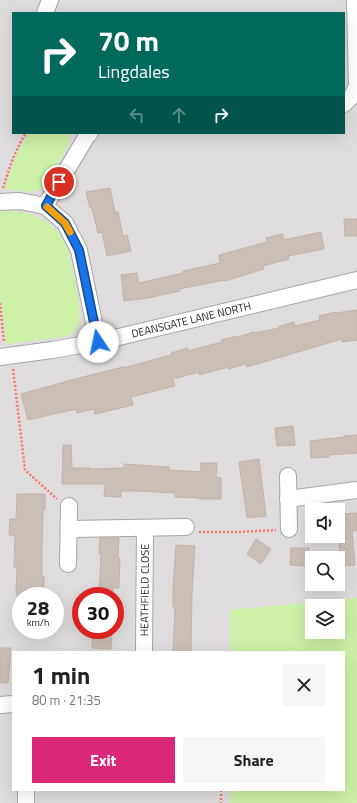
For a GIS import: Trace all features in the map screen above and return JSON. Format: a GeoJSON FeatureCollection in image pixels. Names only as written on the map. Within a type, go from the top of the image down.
{"type":"FeatureCollection","features":[{"type":"Feature","properties":{"kind":"street"},"geometry":{"type":"LineString","coordinates":[[45,12],[50,0]]}},
{"type":"Feature","properties":{"kind":"street"},"geometry":{"type":"LineString","coordinates":[[345,103],[352,96],[357,86],[355,0]]}},
{"type":"Feature","properties":{"kind":"street"},"geometry":{"type":"LineString","coordinates":[[46,206],[87,134]]}},
{"type":"Feature","properties":{"kind":"street"},"geometry":{"type":"LineString","coordinates":[[2,195],[20,201],[46,206],[65,223],[79,250],[98,342]]}},
{"type":"Feature","properties":{"kind":"street","name":"DEANSGATE LANE NORTH"},"geometry":{"type":"LineString","coordinates":[[5,356],[98,342],[357,280]]}},
{"type":"Feature","properties":{"kind":"street"},"geometry":{"type":"LineString","coordinates":[[288,476],[289,529]]}},
{"type":"Feature","properties":{"kind":"street"},"geometry":{"type":"LineString","coordinates":[[288,499],[357,490]]}},
{"type":"Feature","properties":{"kind":"street"},"geometry":{"type":"LineString","coordinates":[[68,564],[69,506]]}},
{"type":"Feature","properties":{"kind":"street","name":"HEATHFIELD CLOSE"},"geometry":{"type":"LineString","coordinates":[[69,529],[186,527]]}},
{"type":"Feature","properties":{"kind":"street","name":"HEATHFIELD CLOSE"},"geometry":{"type":"LineString","coordinates":[[144,651],[145,528]]}},
{"type":"Feature","properties":{"kind":"street"},"geometry":{"type":"LineString","coordinates":[[0,705],[12,704]]}},
{"type":"Feature","properties":{"kind":"street"},"geometry":{"type":"LineString","coordinates":[[26,791],[26,803]]}},
{"type":"Feature","properties":{"kind":"path"},"geometry":{"type":"LineString","coordinates":[[2,195],[12,162],[20,142],[25,134]]}},
{"type":"Feature","properties":{"kind":"path"},"geometry":{"type":"LineString","coordinates":[[0,303],[5,356],[13,364],[25,470],[56,498],[69,506]]}},
{"type":"Feature","properties":{"kind":"path"},"geometry":{"type":"LineString","coordinates":[[186,527],[194,532],[240,532],[289,529]]}},
{"type":"Feature","properties":{"kind":"path"},"geometry":{"type":"LineString","coordinates":[[221,791],[221,803]]}},
{"type":"Feature","properties":{"kind":"shaded area"},"geometry":{"type":"Polygon","coordinates":[[[0,0],[357,0],[357,803],[0,803],[0,0]]]}},
{"type":"Feature","properties":{"kind":"green space"},"geometry":{"type":"Polygon","coordinates":[[[28,134],[68,134],[70,139],[47,183],[41,189],[32,192],[5,189],[12,167],[28,134]]]}},
{"type":"Feature","properties":{"kind":"green space"},"geometry":{"type":"Polygon","coordinates":[[[13,211],[30,214],[45,221],[57,231],[67,248],[78,299],[80,320],[77,329],[68,336],[6,344],[0,293],[0,212],[13,211]]]}},
{"type":"Feature","properties":{"kind":"green space"},"geometry":{"type":"Polygon","coordinates":[[[357,598],[357,803],[230,803],[230,791],[345,791],[345,651],[230,651],[230,610],[305,603],[305,639],[345,639],[345,599],[357,598]]]}},
{"type":"Feature","properties":{"kind":"building"},"geometry":{"type":"Polygon","coordinates":[[[110,188],[115,212],[118,212],[123,236],[127,235],[131,251],[107,256],[102,232],[98,233],[92,208],[90,208],[86,192],[110,188]]]}},
{"type":"Feature","properties":{"kind":"building"},"geometry":{"type":"Polygon","coordinates":[[[344,219],[357,219],[357,236],[345,236],[344,219]]]}},
{"type":"Feature","properties":{"kind":"building"},"geometry":{"type":"Polygon","coordinates":[[[321,232],[324,249],[288,256],[289,259],[263,266],[264,269],[225,281],[179,289],[180,291],[148,298],[124,301],[121,275],[137,273],[139,283],[220,263],[219,255],[267,242],[266,238],[282,234],[284,240],[321,232]]]}},
{"type":"Feature","properties":{"kind":"building"},"geometry":{"type":"Polygon","coordinates":[[[357,310],[357,340],[342,342],[342,339],[247,367],[246,364],[199,375],[199,372],[173,379],[175,386],[131,397],[133,405],[95,414],[94,409],[77,413],[76,409],[28,420],[21,394],[171,355],[171,353],[188,348],[188,351],[222,342],[221,340],[279,328],[278,327],[294,322],[295,326],[320,320],[319,316],[336,312],[357,310]]]}},
{"type":"Feature","properties":{"kind":"building"},"geometry":{"type":"Polygon","coordinates":[[[293,426],[295,445],[277,446],[275,428],[293,426]]]}},
{"type":"Feature","properties":{"kind":"building"},"geometry":{"type":"Polygon","coordinates":[[[357,435],[357,453],[311,458],[310,441],[357,435]]]}},
{"type":"Feature","properties":{"kind":"building"},"geometry":{"type":"Polygon","coordinates":[[[63,445],[71,445],[72,468],[124,468],[124,464],[169,467],[169,470],[201,472],[201,463],[217,463],[216,477],[221,478],[221,499],[175,497],[175,493],[139,491],[121,491],[121,497],[104,496],[105,484],[62,484],[63,445]]]}},
{"type":"Feature","properties":{"kind":"building"},"geometry":{"type":"Polygon","coordinates":[[[259,459],[266,516],[247,518],[239,462],[259,459]]]}},
{"type":"Feature","properties":{"kind":"building"},"geometry":{"type":"Polygon","coordinates":[[[17,494],[45,494],[42,551],[42,576],[44,576],[44,587],[16,587],[17,567],[14,567],[15,535],[9,535],[10,519],[16,519],[17,494]]]}},
{"type":"Feature","properties":{"kind":"building"},"geometry":{"type":"Polygon","coordinates":[[[357,513],[357,530],[352,531],[355,565],[345,566],[345,551],[340,551],[339,543],[345,543],[345,514],[357,513]]]}},
{"type":"Feature","properties":{"kind":"building"},"geometry":{"type":"Polygon","coordinates":[[[100,538],[119,538],[119,587],[99,587],[101,554],[99,554],[100,538]]]}},
{"type":"Feature","properties":{"kind":"building"},"geometry":{"type":"Polygon","coordinates":[[[256,539],[271,549],[261,564],[247,554],[256,539]]]}},
{"type":"Feature","properties":{"kind":"building"},"geometry":{"type":"Polygon","coordinates":[[[176,545],[195,546],[192,592],[191,651],[173,651],[175,607],[173,607],[176,545]]]}},
{"type":"Feature","properties":{"kind":"building"},"geometry":{"type":"Polygon","coordinates":[[[291,548],[309,548],[309,551],[305,551],[305,566],[290,565],[291,548]]]}},
{"type":"Feature","properties":{"kind":"building"},"geometry":{"type":"Polygon","coordinates":[[[92,639],[112,639],[111,649],[92,648],[92,639]]]}},
{"type":"Feature","properties":{"kind":"building"},"geometry":{"type":"Polygon","coordinates":[[[0,648],[11,648],[8,683],[0,683],[0,648]]]}},
{"type":"Feature","properties":{"kind":"slow traffic"},"geometry":{"type":"LineString","coordinates":[[47,207],[65,223],[70,232]]}},
{"type":"Feature","properties":{"kind":"route"},"geometry":{"type":"LineString","coordinates":[[59,182],[46,206],[65,223],[79,250],[98,342]]}}]}
